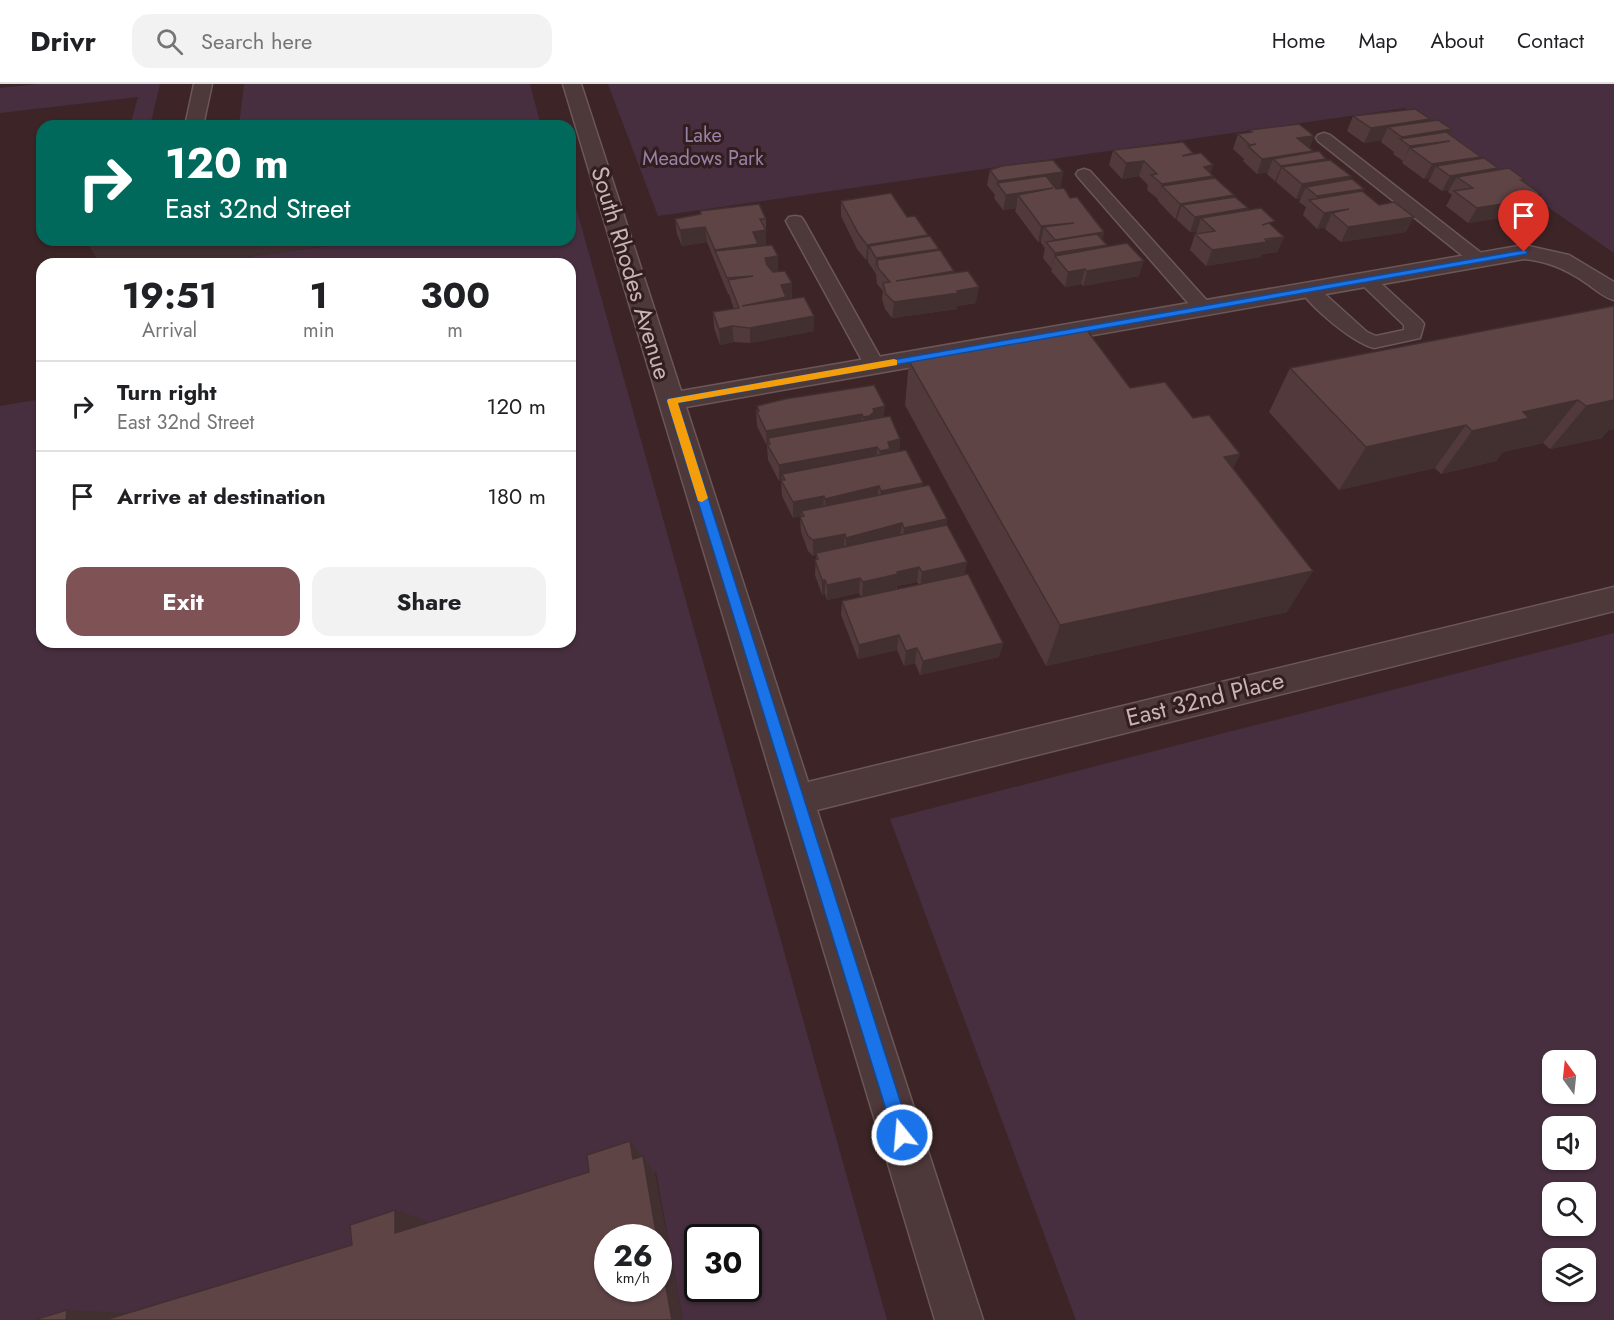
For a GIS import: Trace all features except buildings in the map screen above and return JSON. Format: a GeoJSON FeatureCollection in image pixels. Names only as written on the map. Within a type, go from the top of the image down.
{"type":"FeatureCollection","features":[{"type":"Feature","properties":{"kind":"street"},"geometry":{"type":"LineString","coordinates":[[195,120],[203,84]]}},
{"type":"Feature","properties":{"kind":"street","name":"South Rhodes Avenue"},"geometry":{"type":"LineString","coordinates":[[572,84],[579,137],[672,401],[959,1320]]}},
{"type":"Feature","properties":{"kind":"street"},"geometry":{"type":"LineString","coordinates":[[672,401],[1524,252],[1551,256],[1581,269],[1614,293]]}},
{"type":"Feature","properties":{"kind":"street","name":"East 32nd Place"},"geometry":{"type":"LineString","coordinates":[[797,800],[1614,599]]}},
{"type":"Feature","properties":{"kind":"lane"},"geometry":{"type":"LineString","coordinates":[[1324,138],[1479,260]]}},
{"type":"Feature","properties":{"kind":"lane"},"geometry":{"type":"LineString","coordinates":[[1084,174],[1203,308]]}},
{"type":"Feature","properties":{"kind":"lane"},"geometry":{"type":"LineString","coordinates":[[795,221],[875,366]]}},
{"type":"Feature","properties":{"kind":"lane"},"geometry":{"type":"LineString","coordinates":[[1309,290],[1360,336],[1374,342],[1413,334],[1414,324],[1366,280]]}},
{"type":"Feature","properties":{"kind":"green space"},"geometry":{"type":"Polygon","coordinates":[[[38,84],[160,84],[151,120],[132,120],[138,97],[0,113],[0,88],[38,84]]]}},
{"type":"Feature","properties":{"kind":"green space"},"geometry":{"type":"Polygon","coordinates":[[[244,84],[530,84],[539,120],[240,120],[244,84]]]}},
{"type":"Feature","properties":{"kind":"green space","name":"Lake Meadows Park"},"geometry":{"type":"Polygon","coordinates":[[[608,84],[1614,84],[1614,253],[1405,108],[658,216],[608,84]]]}},
{"type":"Feature","properties":{"kind":"green space"},"geometry":{"type":"Polygon","coordinates":[[[576,207],[887,1320],[683,1320],[672,1260],[672,1224],[665,1224],[656,1172],[387,1235],[108,1320],[0,1320],[0,406],[36,400],[36,648],[576,648],[576,258],[246,258],[327,246],[576,246],[576,207]]]}},
{"type":"Feature","properties":{"kind":"green space"},"geometry":{"type":"Polygon","coordinates":[[[1614,633],[1614,1320],[1076,1320],[890,819],[1614,633]]]}},
{"type":"Feature","properties":{"kind":"slow traffic"},"geometry":{"type":"LineString","coordinates":[[702,498],[672,401],[894,363]]}},
{"type":"Feature","properties":{"kind":"route"},"geometry":{"type":"LineString","coordinates":[[902,1135],[672,401],[1524,252]]}}]}
